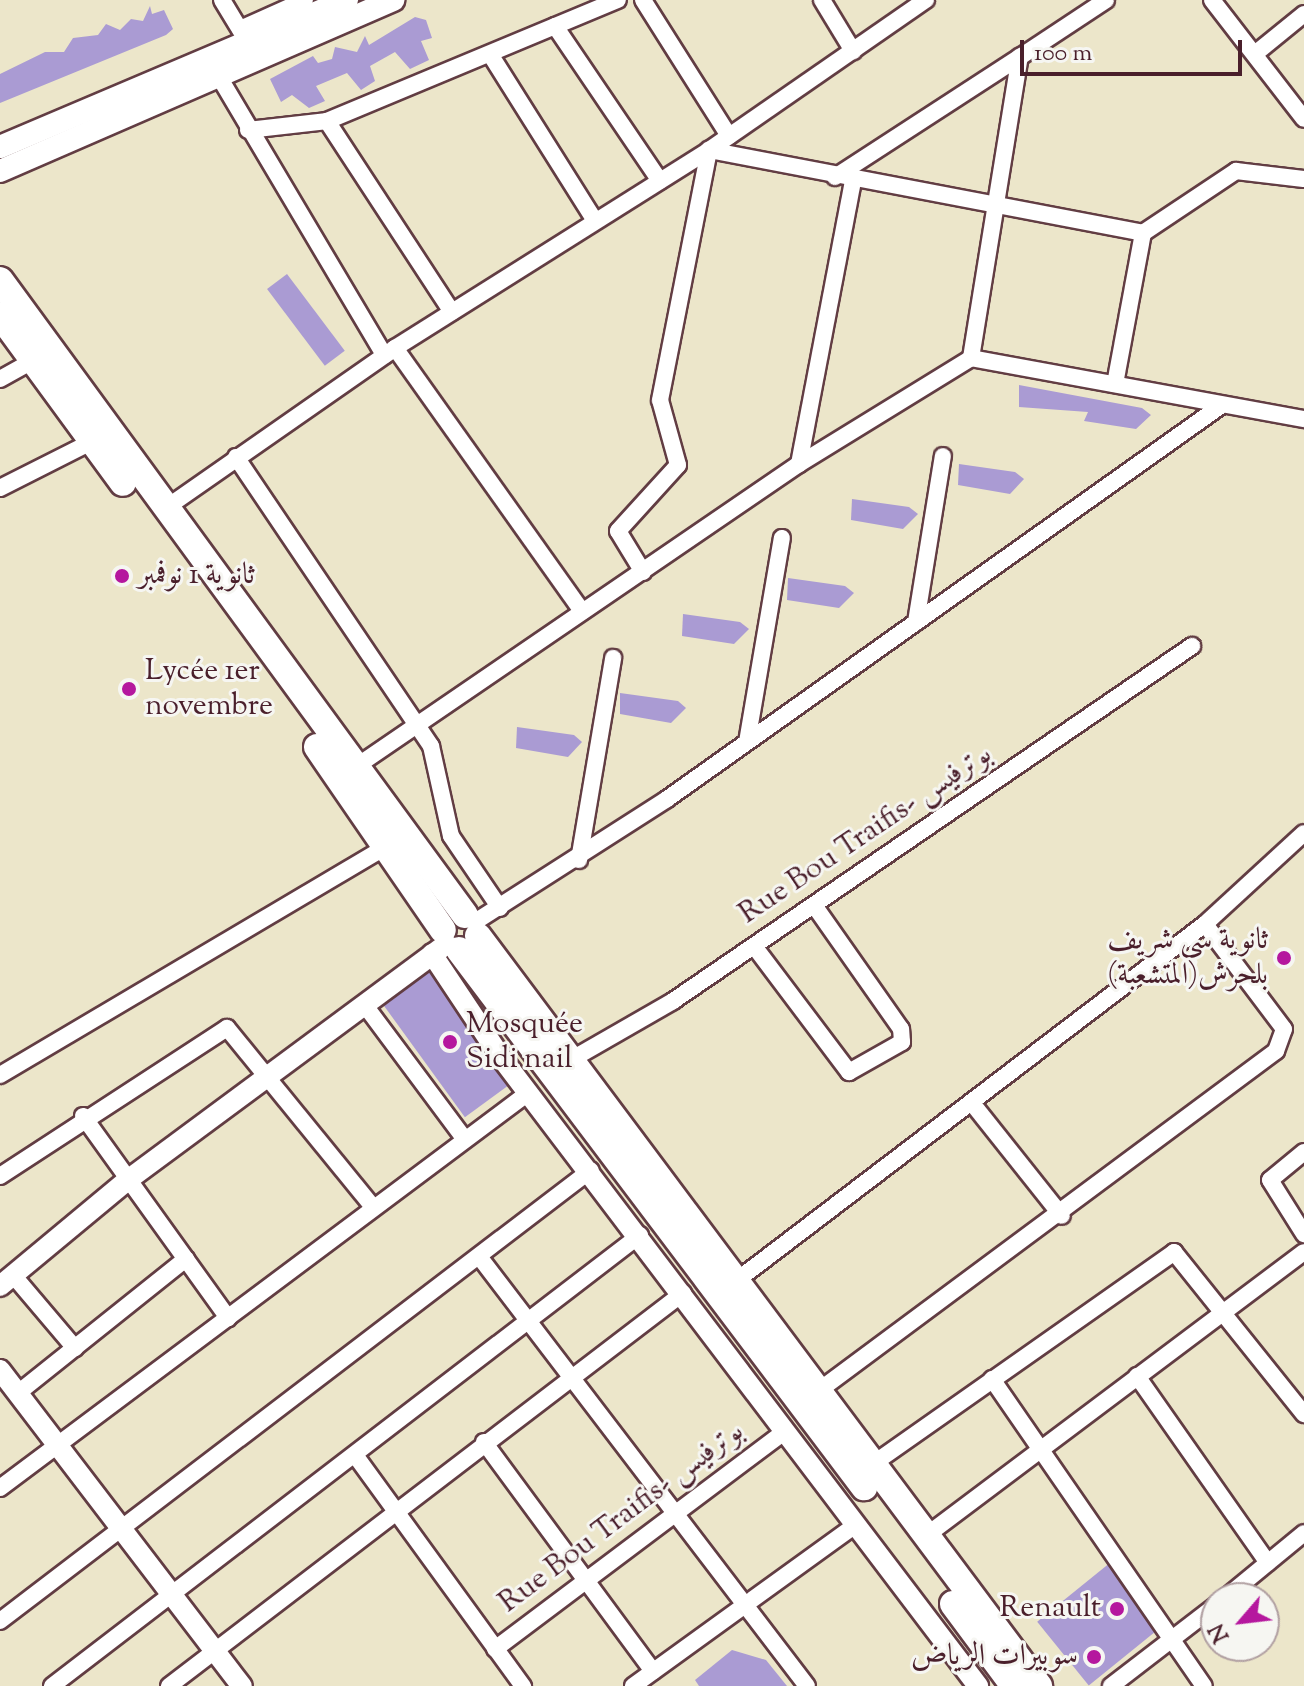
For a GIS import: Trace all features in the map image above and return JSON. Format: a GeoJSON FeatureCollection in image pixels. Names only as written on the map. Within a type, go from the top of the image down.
{"type":"FeatureCollection","features":[{"type":"Feature","properties":{"kind":"highway"},"geometry":{"type":"LineString","coordinates":[[0,280],[163,510],[354,768],[457,936],[1014,1686]]}},
{"type":"Feature","properties":{"kind":"highway"},"geometry":{"type":"LineString","coordinates":[[0,315],[385,847],[457,936],[567,1062],[736,1281],[923,1538],[1039,1686]]}},
{"type":"Feature","properties":{"kind":"main road"},"geometry":{"type":"LineString","coordinates":[[0,147],[244,36],[347,0]]}},
{"type":"Feature","properties":{"kind":"main road"},"geometry":{"type":"LineString","coordinates":[[0,171],[393,0]]}},
{"type":"Feature","properties":{"kind":"street"},"geometry":{"type":"LineString","coordinates":[[222,0],[244,36],[305,0]]}},
{"type":"Feature","properties":{"kind":"street"},"geometry":{"type":"LineString","coordinates":[[248,130],[327,121],[618,0]]}},
{"type":"Feature","properties":{"kind":"street"},"geometry":{"type":"LineString","coordinates":[[643,0],[729,136]]}},
{"type":"Feature","properties":{"kind":"street"},"geometry":{"type":"LineString","coordinates":[[822,0],[853,51]]}},
{"type":"Feature","properties":{"kind":"street"},"geometry":{"type":"LineString","coordinates":[[163,510],[389,351],[709,150],[926,0]]}},
{"type":"Feature","properties":{"kind":"street"},"geometry":{"type":"LineString","coordinates":[[835,177],[1106,0]]}},
{"type":"Feature","properties":{"kind":"street"},"geometry":{"type":"LineString","coordinates":[[1212,0],[1304,119]]}},
{"type":"Feature","properties":{"kind":"street"},"geometry":{"type":"LineString","coordinates":[[1256,53],[1304,14]]}},
{"type":"Feature","properties":{"kind":"street"},"geometry":{"type":"LineString","coordinates":[[555,26],[660,181]]}},
{"type":"Feature","properties":{"kind":"street"},"geometry":{"type":"LineString","coordinates":[[490,54],[595,221]]}},
{"type":"Feature","properties":{"kind":"street"},"geometry":{"type":"LineString","coordinates":[[971,358],[1020,57]]}},
{"type":"Feature","properties":{"kind":"street"},"geometry":{"type":"LineString","coordinates":[[218,75],[248,130],[389,351],[582,611]]}},
{"type":"Feature","properties":{"kind":"street"},"geometry":{"type":"LineString","coordinates":[[327,121],[452,312]]}},
{"type":"Feature","properties":{"kind":"street"},"geometry":{"type":"LineString","coordinates":[[709,150],[996,209],[1143,233],[1236,171],[1304,179]]}},
{"type":"Feature","properties":{"kind":"street"},"geometry":{"type":"LineString","coordinates":[[643,572],[618,531],[678,465],[660,400],[709,150]]}},
{"type":"Feature","properties":{"kind":"street"},"geometry":{"type":"LineString","coordinates":[[799,464],[853,181]]}},
{"type":"Feature","properties":{"kind":"street"},"geometry":{"type":"LineString","coordinates":[[1115,384],[1143,233]]}},
{"type":"Feature","properties":{"kind":"street"},"geometry":{"type":"LineString","coordinates":[[354,768],[799,464],[971,358],[1115,384],[1219,407],[1304,419]]}},
{"type":"Feature","properties":{"kind":"street"},"geometry":{"type":"LineString","coordinates":[[0,379],[33,361]]}},
{"type":"Feature","properties":{"kind":"street"},"geometry":{"type":"LineString","coordinates":[[75,1348],[6,1280],[129,1179],[457,936],[579,860],[1219,407]]}},
{"type":"Feature","properties":{"kind":"street"},"geometry":{"type":"LineString","coordinates":[[0,488],[93,441]]}},
{"type":"Feature","properties":{"kind":"street"},"geometry":{"type":"LineString","coordinates":[[916,622],[943,456]]}},
{"type":"Feature","properties":{"kind":"street"},"geometry":{"type":"LineString","coordinates":[[236,457],[419,726],[438,761],[451,836],[500,908]]}},
{"type":"Feature","properties":{"kind":"street"},"geometry":{"type":"LineString","coordinates":[[747,742],[782,538]]}},
{"type":"Feature","properties":{"kind":"street","name":"Rue Bou Traifis- بوترفيس"},"geometry":{"type":"LineString","coordinates":[[567,1062],[754,946],[1192,646]]}},
{"type":"Feature","properties":{"kind":"street"},"geometry":{"type":"LineString","coordinates":[[579,860],[613,658]]}},
{"type":"Feature","properties":{"kind":"street"},"geometry":{"type":"LineString","coordinates":[[736,1281],[1205,924],[1304,833]]}},
{"type":"Feature","properties":{"kind":"street"},"geometry":{"type":"LineString","coordinates":[[0,1075],[385,847]]}},
{"type":"Feature","properties":{"kind":"street"},"geometry":{"type":"LineString","coordinates":[[754,946],[849,1072],[902,1042],[901,1029],[814,905]]}},
{"type":"Feature","properties":{"kind":"street"},"geometry":{"type":"LineString","coordinates":[[817,1392],[1062,1216],[1282,1043],[1279,1021],[1205,924]]}},
{"type":"Feature","properties":{"kind":"street"},"geometry":{"type":"LineString","coordinates":[[457,936],[528,1093],[591,1170],[854,1526],[978,1686]]}},
{"type":"Feature","properties":{"kind":"street"},"geometry":{"type":"LineString","coordinates":[[364,1004],[463,1137]]}},
{"type":"Feature","properties":{"kind":"street"},"geometry":{"type":"LineString","coordinates":[[0,1176],[83,1116],[220,1028],[233,1030],[271,1073],[373,1207]]}},
{"type":"Feature","properties":{"kind":"street"},"geometry":{"type":"LineString","coordinates":[[0,1488],[463,1137],[528,1093]]}},
{"type":"Feature","properties":{"kind":"street"},"geometry":{"type":"LineString","coordinates":[[972,1103],[1062,1216]]}},
{"type":"Feature","properties":{"kind":"street"},"geometry":{"type":"LineString","coordinates":[[83,1116],[228,1318]]}},
{"type":"Feature","properties":{"kind":"street"},"geometry":{"type":"LineString","coordinates":[[1304,1152],[1270,1180],[1304,1234]]}},
{"type":"Feature","properties":{"kind":"street"},"geometry":{"type":"LineString","coordinates":[[0,1621],[481,1259],[591,1170]]}},
{"type":"Feature","properties":{"kind":"street"},"geometry":{"type":"LineString","coordinates":[[52,1686],[530,1324],[640,1235]]}},
{"type":"Feature","properties":{"kind":"street"},"geometry":{"type":"LineString","coordinates":[[923,1538],[1304,1252]]}},
{"type":"Feature","properties":{"kind":"street"},"geometry":{"type":"LineString","coordinates":[[870,1466],[1168,1253],[1182,1257],[1304,1414]]}},
{"type":"Feature","properties":{"kind":"street"},"geometry":{"type":"LineString","coordinates":[[18,1393],[186,1259]]}},
{"type":"Feature","properties":{"kind":"street"},"geometry":{"type":"LineString","coordinates":[[481,1259],[676,1509],[807,1686]]}},
{"type":"Feature","properties":{"kind":"street"},"geometry":{"type":"LineString","coordinates":[[169,1686],[571,1373],[683,1293]]}},
{"type":"Feature","properties":{"kind":"street"},"geometry":{"type":"LineString","coordinates":[[0,1370],[242,1686]]}},
{"type":"Feature","properties":{"kind":"street"},"geometry":{"type":"LineString","coordinates":[[1137,1376],[1268,1563]]}},
{"type":"Feature","properties":{"kind":"street"},"geometry":{"type":"LineString","coordinates":[[992,1379],[1175,1638],[1204,1686]]}},
{"type":"Feature","properties":{"kind":"street","name":"Rue Bou Traifis- بوترفيس"},"geometry":{"type":"LineString","coordinates":[[495,1649],[676,1509],[784,1432]]}},
{"type":"Feature","properties":{"kind":"street"},"geometry":{"type":"LineString","coordinates":[[484,1442],[653,1671]]}},
{"type":"Feature","properties":{"kind":"street"},"geometry":{"type":"LineString","coordinates":[[355,1455],[523,1686]]}},
{"type":"Feature","properties":{"kind":"street"},"geometry":{"type":"LineString","coordinates":[[633,1686],[743,1603],[854,1526]]}},
{"type":"Feature","properties":{"kind":"street"},"geometry":{"type":"LineString","coordinates":[[1245,1582],[1304,1533]]}},
{"type":"Feature","properties":{"kind":"street"},"geometry":{"type":"LineString","coordinates":[[1111,1686],[1200,1618]]}},
{"type":"Feature","properties":{"kind":"building"},"geometry":{"type":"Polygon","coordinates":[[[150,6],[152,14],[164,10],[173,29],[166,35],[0,103],[0,74],[45,52],[64,52],[73,38],[98,35],[106,24],[120,30],[131,19],[143,21],[150,6]]]}},
{"type":"Feature","properties":{"kind":"building"},"geometry":{"type":"Polygon","coordinates":[[[415,17],[426,20],[432,38],[421,41],[429,60],[410,69],[395,52],[370,66],[375,81],[361,90],[347,73],[316,86],[325,101],[309,108],[292,95],[281,102],[270,79],[313,56],[318,63],[332,59],[335,47],[357,52],[365,36],[369,45],[415,17]]]}},
{"type":"Feature","properties":{"kind":"building"},"geometry":{"type":"Polygon","coordinates":[[[287,274],[345,351],[325,366],[267,289],[287,274]]]}},
{"type":"Feature","properties":{"kind":"building"},"geometry":{"type":"Polygon","coordinates":[[[1019,385],[1142,408],[1151,415],[1136,429],[1084,421],[1088,412],[1019,407],[1019,385]]]}},
{"type":"Feature","properties":{"kind":"building"},"geometry":{"type":"Polygon","coordinates":[[[959,464],[1015,472],[1024,479],[1010,494],[958,485],[959,464]]]}},
{"type":"Feature","properties":{"kind":"building"},"geometry":{"type":"Polygon","coordinates":[[[852,499],[909,507],[918,514],[903,529],[851,520],[852,499]]]}},
{"type":"Feature","properties":{"kind":"building"},"geometry":{"type":"Polygon","coordinates":[[[788,578],[845,586],[854,593],[839,608],[787,600],[788,578]]]}},
{"type":"Feature","properties":{"kind":"building"},"geometry":{"type":"Polygon","coordinates":[[[683,614],[740,622],[749,629],[734,644],[682,636],[683,614]]]}},
{"type":"Feature","properties":{"kind":"building"},"geometry":{"type":"Polygon","coordinates":[[[620,693],[678,701],[686,708],[671,723],[620,714],[620,693]]]}},
{"type":"Feature","properties":{"kind":"building"},"geometry":{"type":"Polygon","coordinates":[[[517,727],[574,735],[582,742],[568,757],[516,748],[517,727]]]}},
{"type":"Feature","properties":{"kind":"building","name":"Mosquée Sidi nail"},"geometry":{"type":"Polygon","coordinates":[[[431,965],[515,1081],[465,1117],[381,1001],[431,965]]]}},
{"type":"Feature","properties":{"kind":"building"},"geometry":{"type":"Polygon","coordinates":[[[1111,1562],[1163,1626],[1089,1686],[1037,1622],[1111,1562]]]}},
{"type":"Feature","properties":{"kind":"building"},"geometry":{"type":"Polygon","coordinates":[[[732,1650],[766,1660],[787,1686],[699,1686],[695,1680],[732,1650]]]}},
{"type":"Feature","properties":{"kind":"place","name":"ثانوية 1 نوفمبر"},"geometry":{"type":"Point","coordinates":[122,576]}},
{"type":"Feature","properties":{"kind":"place","name":"Lycée 1er novembre"},"geometry":{"type":"Point","coordinates":[129,689]}},
{"type":"Feature","properties":{"kind":"place","name":"ثانوية سي شريف بلحرش(المتشعبة)"},"geometry":{"type":"Point","coordinates":[1284,958]}},
{"type":"Feature","properties":{"kind":"place","name":"Mosquée Sidi nail"},"geometry":{"type":"Point","coordinates":[450,1042]}},
{"type":"Feature","properties":{"kind":"place","name":"Renault"},"geometry":{"type":"Point","coordinates":[1117,1609]}},
{"type":"Feature","properties":{"kind":"place","name":"سوبيرات الرياض"},"geometry":{"type":"Point","coordinates":[1094,1657]}}]}
